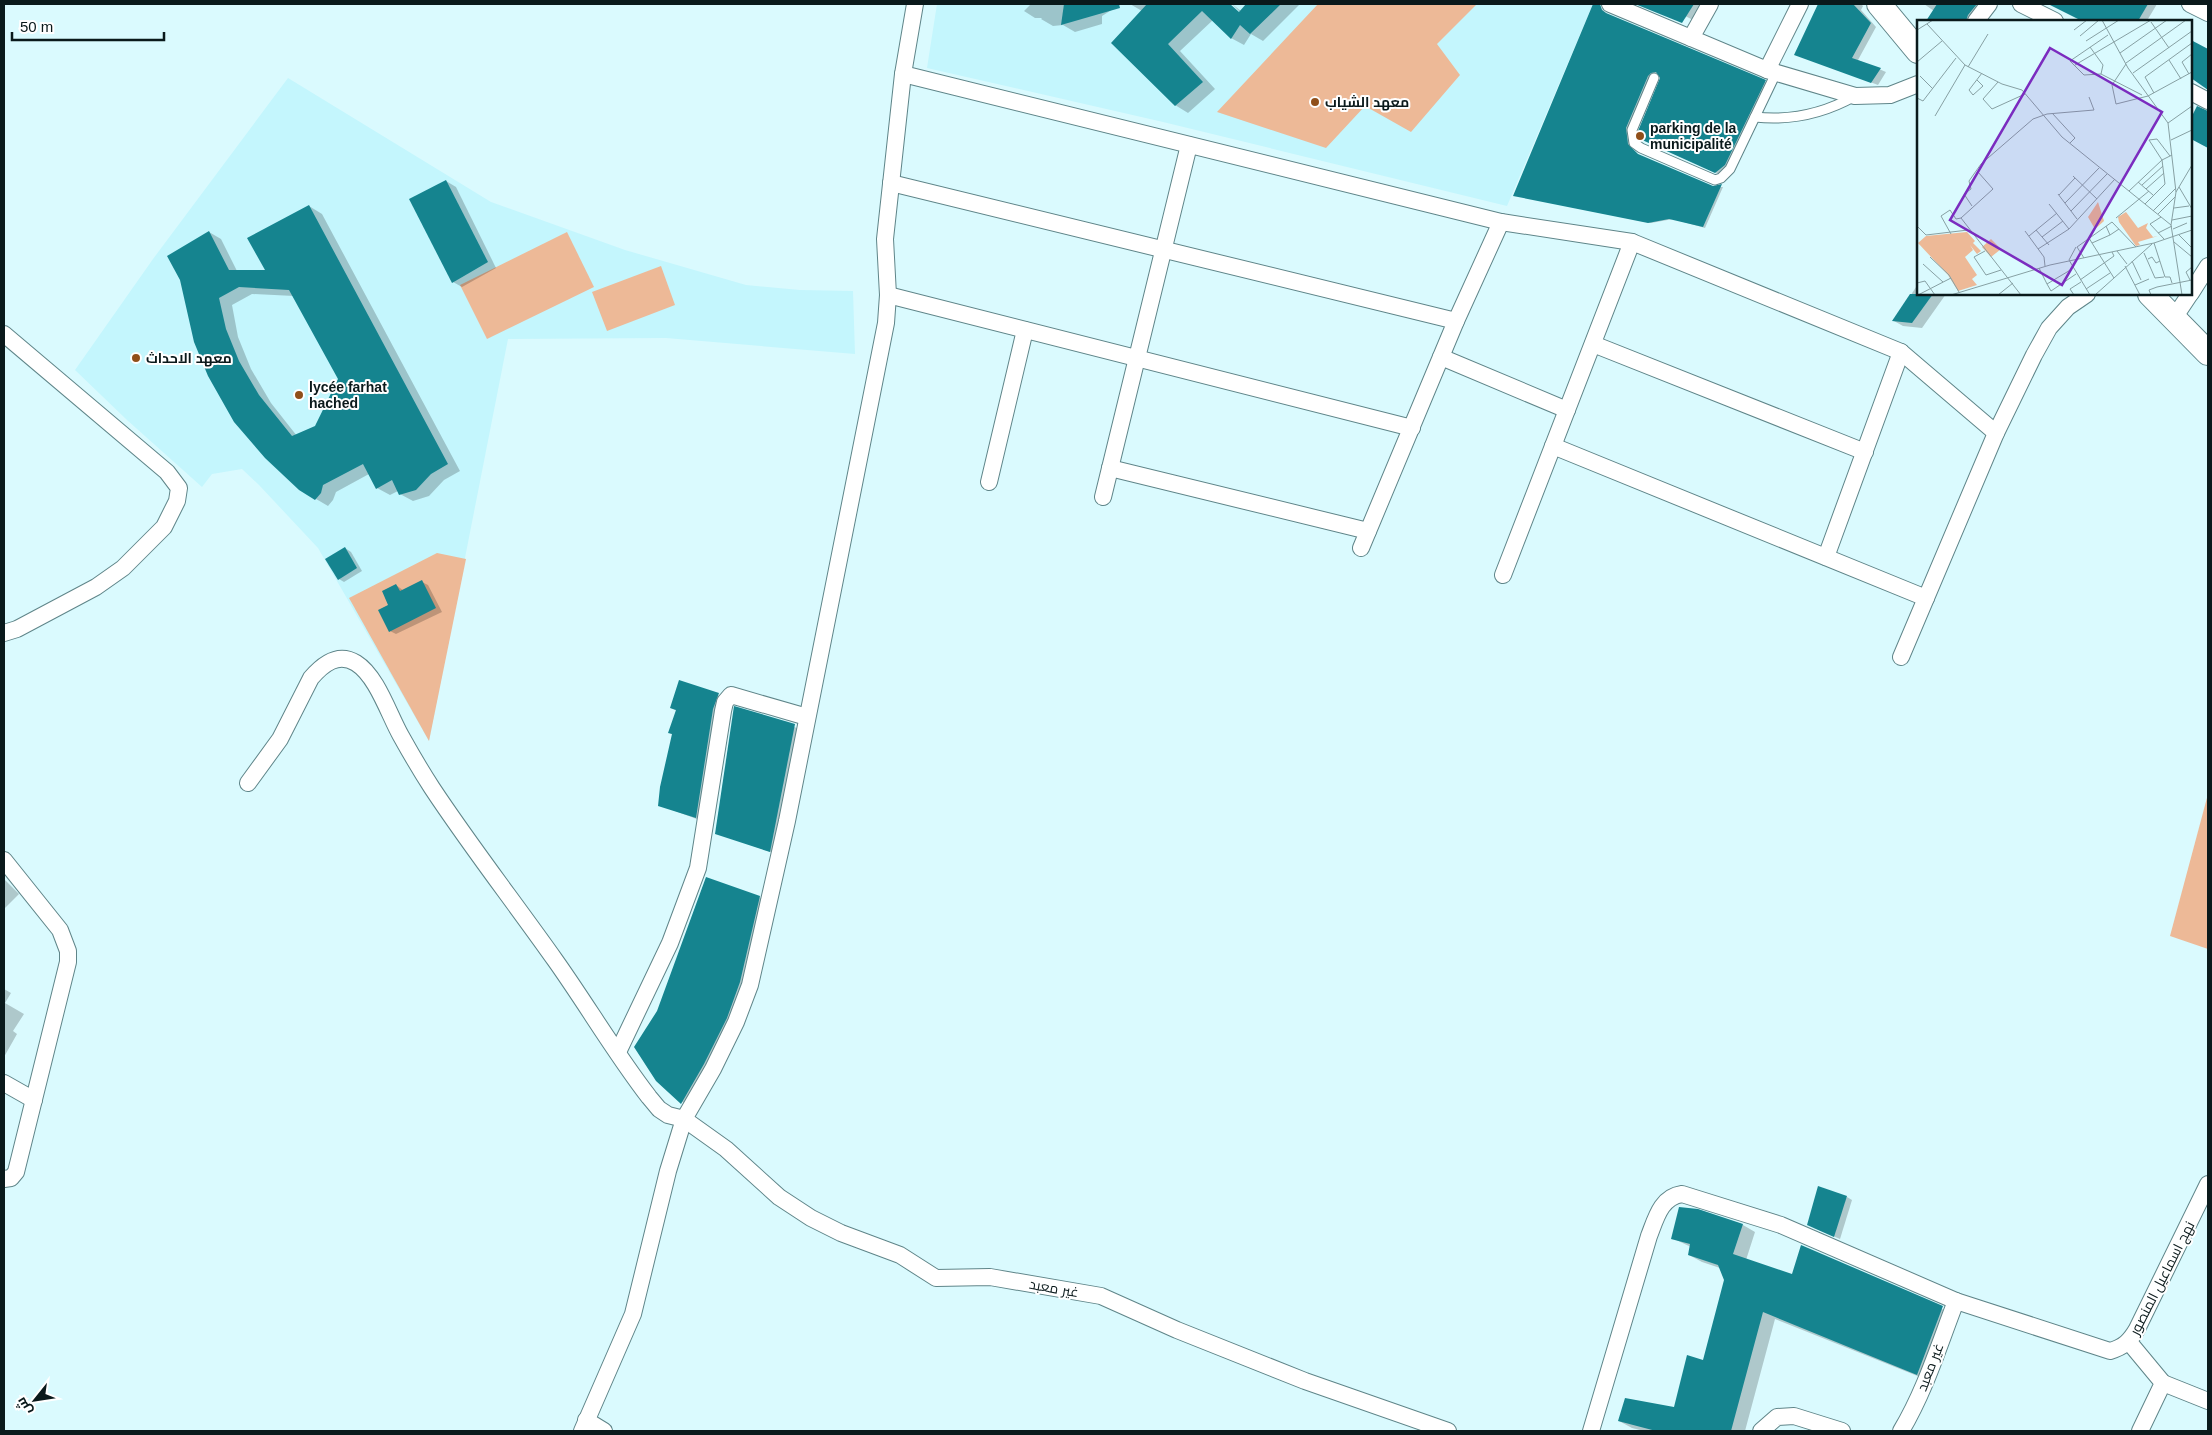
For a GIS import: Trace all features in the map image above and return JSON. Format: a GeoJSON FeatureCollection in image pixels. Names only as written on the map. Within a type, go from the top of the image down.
{"type":"FeatureCollection","features":[{"type":"Feature","properties":{"kind":"street"},"geometry":{"type":"LineString","coordinates":[[604,1431],[584,1426],[633,1314],[668,1171],[684,1119],[713,1069],[736,1022],[750,985],[787,821],[886,323],[888,295],[885,239],[903,74],[916,4]]}},
{"type":"Feature","properties":{"kind":"street"},"geometry":{"type":"LineString","coordinates":[[1610,4],[1772,71],[1855,96],[1890,95],[1917,84]]}},
{"type":"Feature","properties":{"kind":"street"},"geometry":{"type":"LineString","coordinates":[[1691,38],[1710,4]]}},
{"type":"Feature","properties":{"kind":"street"},"geometry":{"type":"LineString","coordinates":[[1772,71],[1800,4]]}},
{"type":"Feature","properties":{"kind":"street"},"geometry":{"type":"LineString","coordinates":[[1880,4],[1917,50]]}},
{"type":"Feature","properties":{"kind":"street"},"geometry":{"type":"LineString","coordinates":[[1977,20],[1989,4]]}},
{"type":"Feature","properties":{"kind":"street"},"geometry":{"type":"LineString","coordinates":[[2021,4],[2053,20]]}},
{"type":"Feature","properties":{"kind":"street"},"geometry":{"type":"LineString","coordinates":[[2190,4],[2208,13]]}},
{"type":"Feature","properties":{"kind":"street"},"geometry":{"type":"LineString","coordinates":[[903,74],[1501,222],[1632,242],[1901,352],[1996,433]]}},
{"type":"Feature","properties":{"kind":"street"},"geometry":{"type":"LineString","coordinates":[[2192,93],[2208,101]]}},
{"type":"Feature","properties":{"kind":"street"},"geometry":{"type":"LineString","coordinates":[[1102,497],[1189,145]]}},
{"type":"Feature","properties":{"kind":"street"},"geometry":{"type":"LineString","coordinates":[[891,184],[1456,321]]}},
{"type":"Feature","properties":{"kind":"street"},"geometry":{"type":"LineString","coordinates":[[1361,548],[1456,321],[1501,222]]}},
{"type":"Feature","properties":{"kind":"street"},"geometry":{"type":"LineString","coordinates":[[1503,575],[1632,242]]}},
{"type":"Feature","properties":{"kind":"street"},"geometry":{"type":"LineString","coordinates":[[2192,290],[2208,266]]}},
{"type":"Feature","properties":{"kind":"street"},"geometry":{"type":"LineString","coordinates":[[888,295],[1412,428]]}},
{"type":"Feature","properties":{"kind":"street"},"geometry":{"type":"LineString","coordinates":[[1901,657],[1996,433],[2049,328],[2068,307],[2086,295]]}},
{"type":"Feature","properties":{"kind":"street"},"geometry":{"type":"LineString","coordinates":[[2151,295],[2208,353]]}},
{"type":"Feature","properties":{"kind":"street"},"geometry":{"type":"LineString","coordinates":[[2174,318],[2189,295]]}},
{"type":"Feature","properties":{"kind":"street"},"geometry":{"type":"LineString","coordinates":[[989,482],[1025,330]]}},
{"type":"Feature","properties":{"kind":"street"},"geometry":{"type":"LineString","coordinates":[[4,334],[167,472],[179,488],[177,501],[164,526],[123,568],[87,592],[16,629],[4,632]]}},
{"type":"Feature","properties":{"kind":"street"},"geometry":{"type":"LineString","coordinates":[[1592,344],[1865,452]]}},
{"type":"Feature","properties":{"kind":"street"},"geometry":{"type":"LineString","coordinates":[[1826,557],[1901,352]]}},
{"type":"Feature","properties":{"kind":"street"},"geometry":{"type":"LineString","coordinates":[[1441,357],[1567,410]]}},
{"type":"Feature","properties":{"kind":"street"},"geometry":{"type":"LineString","coordinates":[[1553,446],[1926,598]]}},
{"type":"Feature","properties":{"kind":"street"},"geometry":{"type":"LineString","coordinates":[[1110,468],[1368,531]]}},
{"type":"Feature","properties":{"kind":"street","name":"غير معبد"},"geometry":{"type":"LineString","coordinates":[[248,783],[280,739],[311,678],[318,670],[330,661],[338,658],[348,659],[356,663],[364,670],[376,688],[400,735],[432,787],[618,1052],[633,1077],[659,1109],[668,1115],[684,1119],[726,1149],[779,1197],[811,1218],[841,1233],[900,1255],[936,1278],[990,1277],[1101,1296],[1177,1330],[1305,1382],[1448,1431]]}},
{"type":"Feature","properties":{"kind":"street"},"geometry":{"type":"LineString","coordinates":[[618,1052],[670,943],[698,868],[725,702],[731,695],[807,717]]}},
{"type":"Feature","properties":{"kind":"street"},"geometry":{"type":"LineString","coordinates":[[4,860],[60,930],[68,951],[68,962],[16,1172],[11,1178],[4,1179]]}},
{"type":"Feature","properties":{"kind":"street"},"geometry":{"type":"LineString","coordinates":[[4,1083],[34,1100]]}},
{"type":"Feature","properties":{"kind":"street","name":"نهج اسماعيل المنصور"},"geometry":{"type":"LineString","coordinates":[[1591,1431],[1649,1236],[1660,1209],[1669,1198],[1675,1195],[1682,1194],[1781,1225],[1956,1301],[2110,1351],[2121,1348],[2129,1342],[2204,1207],[2208,1184]]}},
{"type":"Feature","properties":{"kind":"street","name":"غير معبد"},"geometry":{"type":"LineString","coordinates":[[1901,1431],[1920,1394],[1956,1301]]}},
{"type":"Feature","properties":{"kind":"street"},"geometry":{"type":"LineString","coordinates":[[2129,1342],[2163,1383],[2208,1402]]}},
{"type":"Feature","properties":{"kind":"street"},"geometry":{"type":"LineString","coordinates":[[2140,1431],[2163,1383]]}},
{"type":"Feature","properties":{"kind":"street"},"geometry":{"type":"LineString","coordinates":[[1761,1431],[1777,1417],[1794,1416],[1842,1431]]}},
{"type":"Feature","properties":{"kind":"lane"},"geometry":{"type":"LineString","coordinates":[[1654,78],[1632,130],[1632,139],[1641,148],[1715,180],[1727,175],[1754,117],[1772,71]]}},
{"type":"Feature","properties":{"kind":"lane"},"geometry":{"type":"LineString","coordinates":[[1754,117],[1770,119],[1799,117],[1828,109],[1855,96]]}},
{"type":"Feature","properties":{"kind":"shaded area","name":"معهد الشياب"},"geometry":{"type":"Polygon","coordinates":[[[937,4],[1593,4],[1507,206],[1163,122],[927,68],[937,4]]]}},
{"type":"Feature","properties":{"kind":"shaded area"},"geometry":{"type":"Polygon","coordinates":[[[1318,4],[1477,4],[1437,44],[1460,75],[1411,132],[1365,106],[1326,148],[1217,112],[1318,4]]]}},
{"type":"Feature","properties":{"kind":"shaded area","name":"lycée farhat hached"},"geometry":{"type":"Polygon","coordinates":[[[288,78],[491,202],[625,250],[746,285],[800,290],[853,291],[855,354],[666,338],[508,339],[429,741],[318,548],[259,485],[242,469],[212,474],[202,487],[127,420],[75,370],[153,259],[288,78]]]}},
{"type":"Feature","properties":{"kind":"shaded area"},"geometry":{"type":"Polygon","coordinates":[[[567,232],[594,287],[487,339],[460,285],[567,232]]]}},
{"type":"Feature","properties":{"kind":"shaded area"},"geometry":{"type":"Polygon","coordinates":[[[661,266],[675,305],[607,331],[592,292],[661,266]]]}},
{"type":"Feature","properties":{"kind":"shaded area"},"geometry":{"type":"Polygon","coordinates":[[[437,553],[466,559],[429,741],[349,598],[437,553]]]}},
{"type":"Feature","properties":{"kind":"shaded area"},"geometry":{"type":"Polygon","coordinates":[[[2208,794],[2208,949],[2170,936],[2208,794]]]}},
{"type":"Feature","properties":{"kind":"building"},"geometry":{"type":"Polygon","coordinates":[[[1064,4],[1119,4],[1120,8],[1061,25],[1064,4]]]}},
{"type":"Feature","properties":{"kind":"building"},"geometry":{"type":"Polygon","coordinates":[[[1147,4],[1230,4],[1239,12],[1246,4],[1281,4],[1250,34],[1240,25],[1231,39],[1202,11],[1168,44],[1203,82],[1175,106],[1111,43],[1147,4]]]}},
{"type":"Feature","properties":{"kind":"building","name":"parking de la municipalité"},"geometry":{"type":"Polygon","coordinates":[[[1593,4],[1600,4],[1602,10],[1606,13],[1766,80],[1725,165],[1715,173],[1640,139],[1638,131],[1660,78],[1656,72],[1648,76],[1626,128],[1628,144],[1638,154],[1713,186],[1722,184],[1703,227],[1669,219],[1648,223],[1513,196],[1593,4]]]}},
{"type":"Feature","properties":{"kind":"building"},"geometry":{"type":"Polygon","coordinates":[[[1635,4],[1694,4],[1682,23],[1635,4]]]}},
{"type":"Feature","properties":{"kind":"building"},"geometry":{"type":"Polygon","coordinates":[[[1818,4],[1853,4],[1871,23],[1852,58],[1881,68],[1871,83],[1794,55],[1818,4]]]}},
{"type":"Feature","properties":{"kind":"building"},"geometry":{"type":"Polygon","coordinates":[[[1937,4],[1977,4],[1966,20],[1927,20],[1937,4]]]}},
{"type":"Feature","properties":{"kind":"building"},"geometry":{"type":"Polygon","coordinates":[[[2048,4],[2148,4],[2139,20],[2080,20],[2048,4]]]}},
{"type":"Feature","properties":{"kind":"building"},"geometry":{"type":"Polygon","coordinates":[[[2192,41],[2208,49],[2208,90],[2192,79],[2192,41]]]}},
{"type":"Feature","properties":{"kind":"building"},"geometry":{"type":"Polygon","coordinates":[[[2197,106],[2208,111],[2208,148],[2192,140],[2192,116],[2197,106]]]}},
{"type":"Feature","properties":{"kind":"building"},"geometry":{"type":"Polygon","coordinates":[[[446,180],[488,262],[452,283],[409,199],[446,180]]]}},
{"type":"Feature","properties":{"kind":"building","name":"معهد الاحداث"},"geometry":{"type":"Polygon","coordinates":[[[309,205],[448,464],[431,474],[416,490],[399,495],[392,480],[376,489],[363,464],[323,485],[321,493],[315,500],[299,490],[265,458],[234,422],[208,376],[194,342],[180,280],[167,256],[209,231],[229,270],[265,270],[247,238],[309,205]],[[239,287],[219,298],[226,329],[239,361],[259,395],[292,436],[315,426],[338,379],[289,290],[239,287]]]}},
{"type":"Feature","properties":{"kind":"building"},"geometry":{"type":"Polygon","coordinates":[[[1910,294],[1932,295],[1912,323],[1892,321],[1910,294]]]}},
{"type":"Feature","properties":{"kind":"building"},"geometry":{"type":"Polygon","coordinates":[[[345,547],[357,568],[338,580],[325,559],[345,547]]]}},
{"type":"Feature","properties":{"kind":"building"},"geometry":{"type":"Polygon","coordinates":[[[422,580],[436,608],[389,632],[378,610],[388,605],[382,591],[396,584],[400,591],[422,580]]]}},
{"type":"Feature","properties":{"kind":"building"},"geometry":{"type":"Polygon","coordinates":[[[679,680],[719,693],[713,709],[696,818],[658,806],[660,787],[672,734],[668,733],[676,710],[670,708],[679,680]]]}},
{"type":"Feature","properties":{"kind":"building"},"geometry":{"type":"Polygon","coordinates":[[[734,706],[795,724],[770,852],[715,834],[734,706]]]}},
{"type":"Feature","properties":{"kind":"building"},"geometry":{"type":"Polygon","coordinates":[[[706,877],[760,896],[740,982],[727,1018],[681,1104],[656,1081],[634,1047],[657,1011],[706,877]]]}},
{"type":"Feature","properties":{"kind":"building"},"geometry":{"type":"Polygon","coordinates":[[[1818,1186],[1847,1196],[1834,1237],[1807,1225],[1818,1186]]]}},
{"type":"Feature","properties":{"kind":"building"},"geometry":{"type":"Polygon","coordinates":[[[1679,1207],[1698,1209],[1743,1224],[1733,1254],[1792,1274],[1801,1245],[1943,1306],[1917,1375],[1763,1312],[1731,1431],[1656,1431],[1618,1421],[1625,1398],[1674,1407],[1687,1355],[1703,1360],[1724,1280],[1718,1265],[1688,1255],[1690,1244],[1671,1239],[1679,1207]]]}},
{"type":"Feature","properties":{"kind":"place","name":"معهد الشياب"},"geometry":{"type":"Point","coordinates":[1315,102]}},
{"type":"Feature","properties":{"kind":"place","name":"parking de la municipalité"},"geometry":{"type":"Point","coordinates":[1640,136]}},
{"type":"Feature","properties":{"kind":"place","name":"معهد الاحداث"},"geometry":{"type":"Point","coordinates":[136,358]}},
{"type":"Feature","properties":{"kind":"place","name":"lycée farhat hached"},"geometry":{"type":"Point","coordinates":[299,395]}}]}
